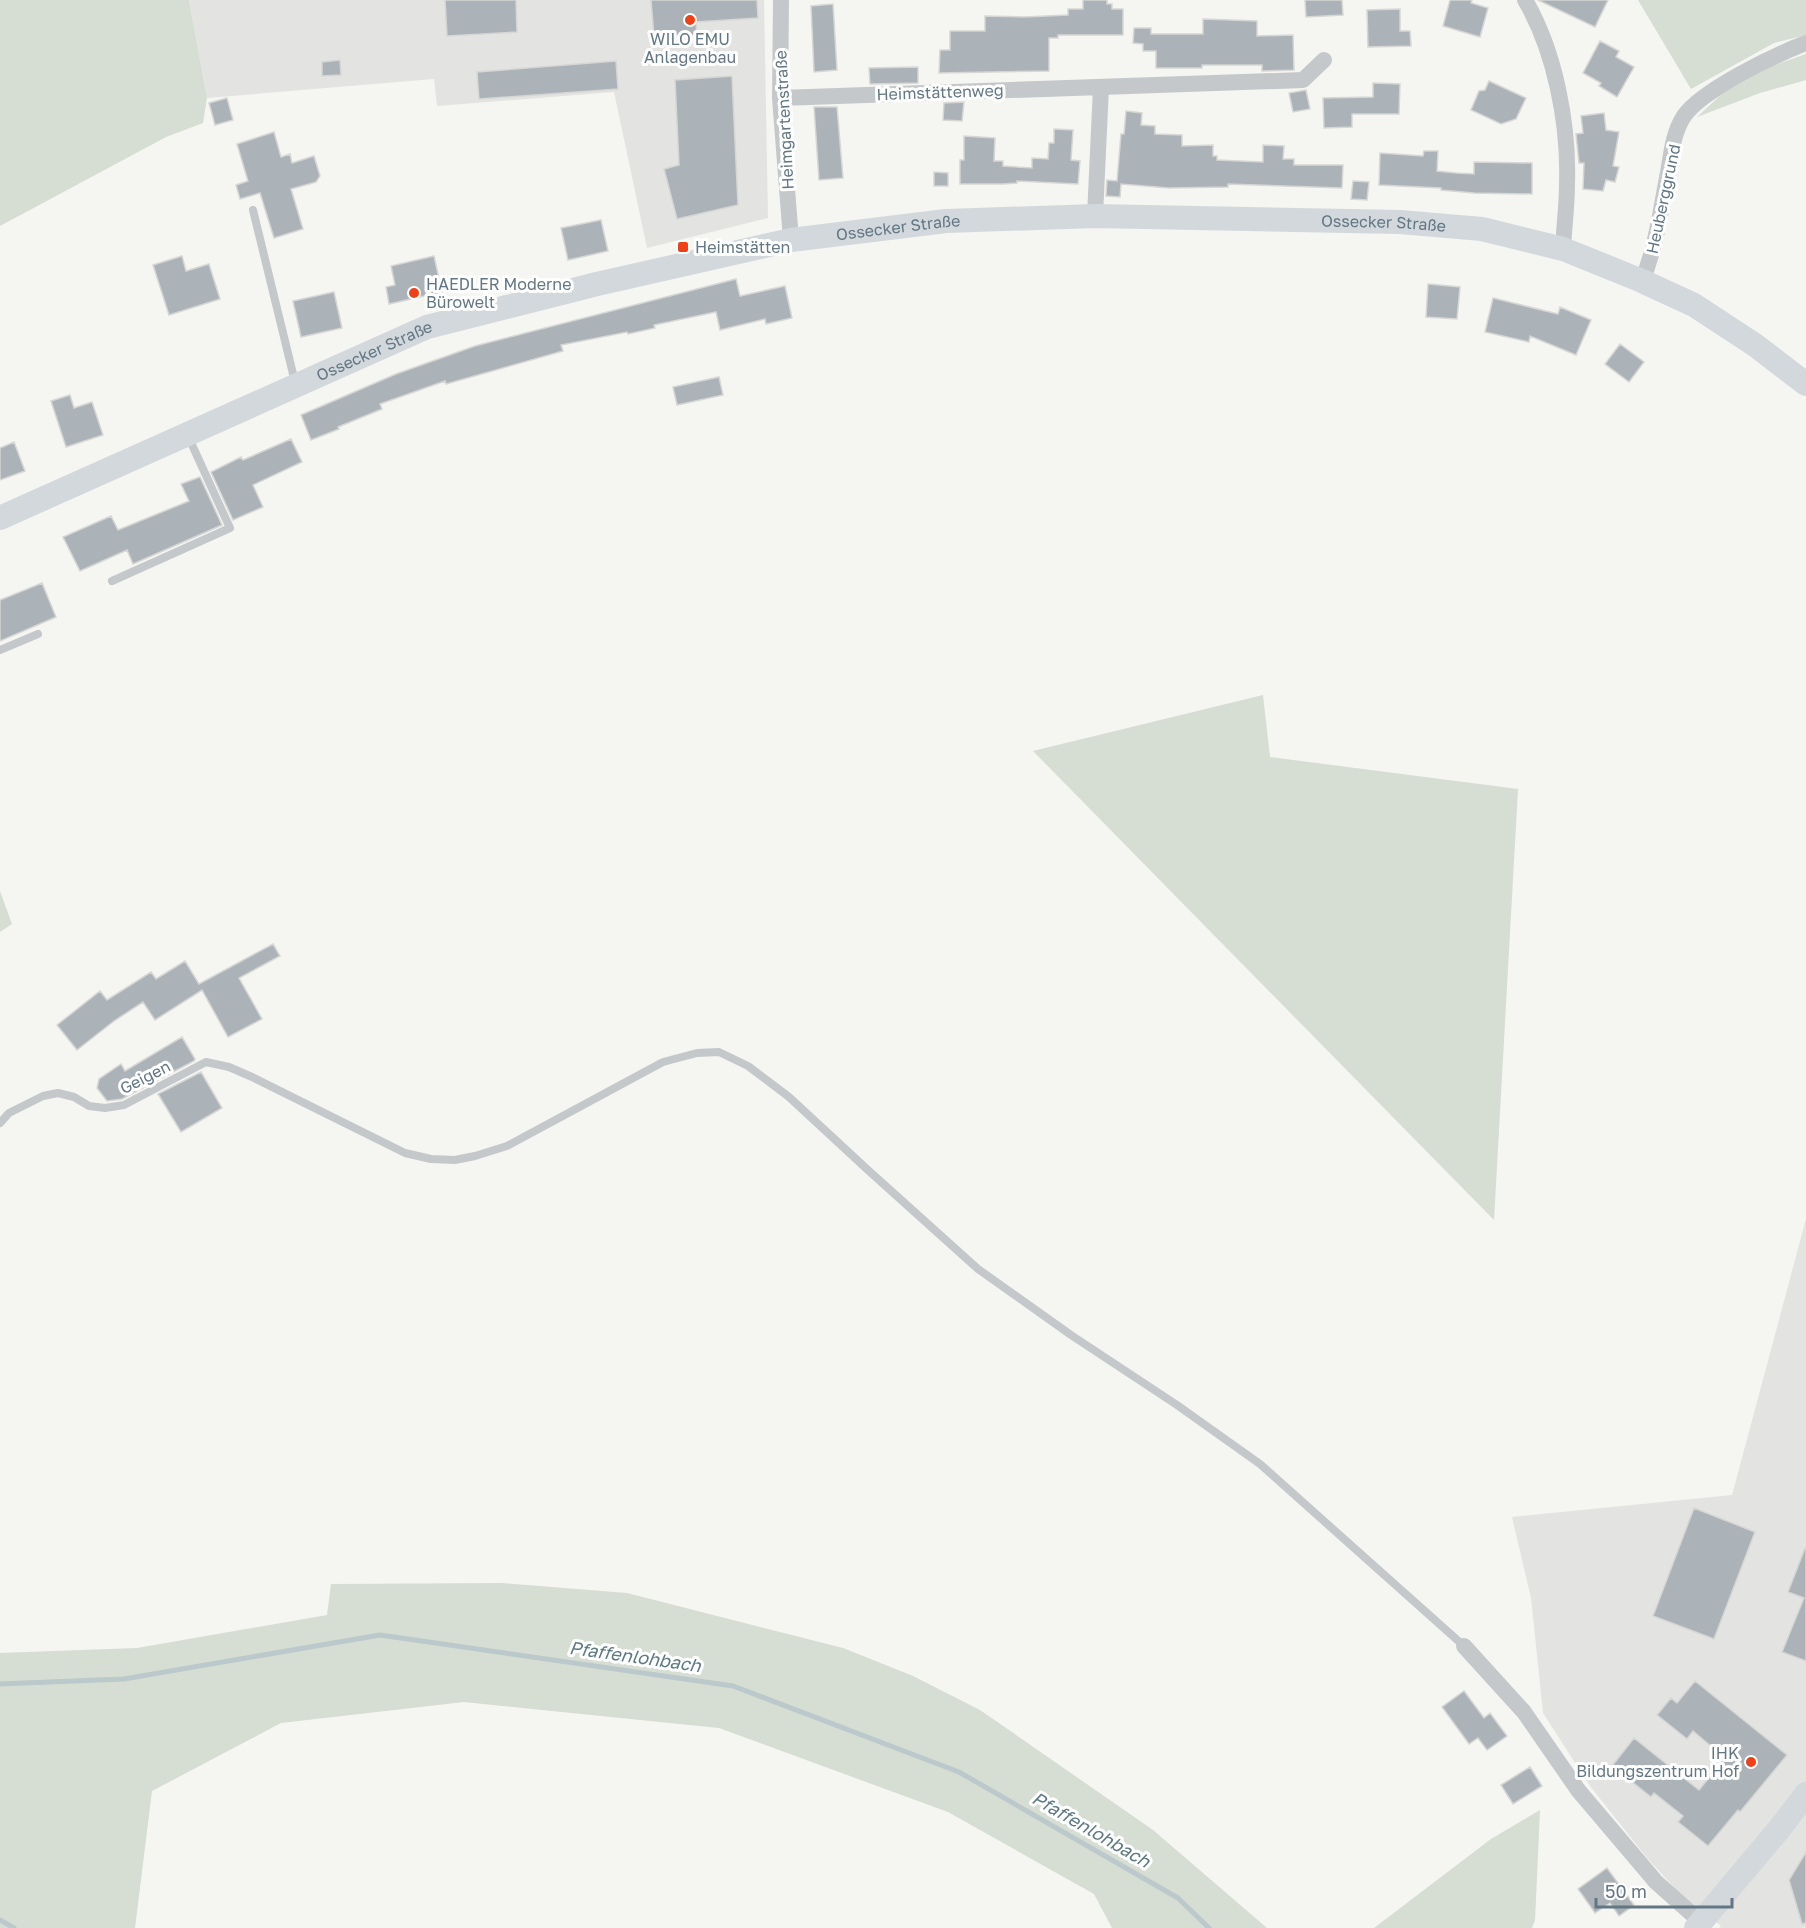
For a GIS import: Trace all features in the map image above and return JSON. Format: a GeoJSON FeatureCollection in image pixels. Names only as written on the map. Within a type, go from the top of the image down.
{"type":"FeatureCollection","features":[{"type":"Feature","properties":{"kind":"street","name":"Heimgartenstraße"},"geometry":{"type":"LineString","coordinates":[[781,0],[780,98],[791,240]]}},
{"type":"Feature","properties":{"kind":"street"},"geometry":{"type":"LineString","coordinates":[[1525,0],[1538,21],[1556,78],[1567,182],[1563,249]]}},
{"type":"Feature","properties":{"kind":"street","name":"Heuberggrund"},"geometry":{"type":"LineString","coordinates":[[1642,281],[1653,254],[1674,140],[1684,116],[1702,99],[1748,70],[1806,43]]}},
{"type":"Feature","properties":{"kind":"street","name":"Heimstättenweg"},"geometry":{"type":"LineString","coordinates":[[780,98],[1303,80],[1324,60]]}},
{"type":"Feature","properties":{"kind":"street"},"geometry":{"type":"LineString","coordinates":[[1095,216],[1101,87]]}},
{"type":"Feature","properties":{"kind":"street","name":"Ossecker Straße"},"geometry":{"type":"LineString","coordinates":[[0,518],[427,327],[597,284],[791,240],[946,221],[1095,216],[1400,222],[1482,230],[1563,249],[1694,305],[1755,345],[1806,384]]}},
{"type":"Feature","properties":{"kind":"street"},"geometry":{"type":"LineString","coordinates":[[1464,1646],[1524,1712],[1578,1790],[1656,1882],[1698,1925],[1806,1794]]}},
{"type":"Feature","properties":{"kind":"lane"},"geometry":{"type":"LineString","coordinates":[[253,210],[296,386]]}},
{"type":"Feature","properties":{"kind":"lane"},"geometry":{"type":"LineString","coordinates":[[112,580],[230,528],[188,434]]}},
{"type":"Feature","properties":{"kind":"lane"},"geometry":{"type":"LineString","coordinates":[[0,650],[38,634]]}},
{"type":"Feature","properties":{"kind":"lane","name":"Geigen"},"geometry":{"type":"LineString","coordinates":[[0,1123],[9,1113],[43,1096],[58,1093],[74,1097],[89,1106],[105,1108],[124,1105],[206,1062],[229,1067],[271,1086],[405,1153],[431,1159],[454,1160],[507,1146],[663,1062],[697,1053],[719,1052],[748,1066],[789,1097],[978,1269],[1071,1335],[1178,1405],[1260,1464],[1464,1646]]}},
{"type":"Feature","properties":{"kind":"shaded area"},"geometry":{"type":"Polygon","coordinates":[[[0,0],[189,0],[207,98],[203,123],[166,137],[0,226],[0,0]]]}},
{"type":"Feature","properties":{"kind":"shaded area"},"geometry":{"type":"Polygon","coordinates":[[[189,0],[764,0],[768,218],[647,248],[614,92],[437,106],[434,79],[207,98],[189,0]]]}},
{"type":"Feature","properties":{"kind":"shaded area"},"geometry":{"type":"Polygon","coordinates":[[[1638,0],[1806,0],[1806,35],[1774,43],[1691,89],[1638,0]]]}},
{"type":"Feature","properties":{"kind":"shaded area"},"geometry":{"type":"Polygon","coordinates":[[[1806,54],[1806,80],[1760,93],[1697,117],[1723,93],[1774,65],[1806,54]]]}},
{"type":"Feature","properties":{"kind":"shaded area"},"geometry":{"type":"Polygon","coordinates":[[[1263,695],[1270,757],[1518,789],[1494,1220],[1033,751],[1263,695]]]}},
{"type":"Feature","properties":{"kind":"shaded area"},"geometry":{"type":"Polygon","coordinates":[[[0,891],[12,924],[0,932],[0,891]]]}},
{"type":"Feature","properties":{"kind":"shaded area"},"geometry":{"type":"Polygon","coordinates":[[[1806,1219],[1806,1928],[1719,1928],[1721,1926],[1683,1897],[1647,1858],[1590,1786],[1543,1713],[1531,1598],[1512,1517],[1732,1495],[1806,1219]]]}},
{"type":"Feature","properties":{"kind":"shaded area"},"geometry":{"type":"Polygon","coordinates":[[[502,1583],[627,1593],[843,1648],[913,1676],[980,1710],[1153,1830],[1267,1928],[1112,1928],[1094,1894],[948,1812],[719,1728],[464,1702],[281,1723],[152,1791],[135,1928],[0,1928],[0,1653],[137,1648],[327,1615],[331,1584],[502,1583]]]}},
{"type":"Feature","properties":{"kind":"shaded area"},"geometry":{"type":"Polygon","coordinates":[[[1540,1810],[1535,1920],[1532,1928],[1374,1928],[1491,1839],[1540,1810]]]}},
{"type":"Feature","properties":{"kind":"building"},"geometry":{"type":"Polygon","coordinates":[[[445,0],[516,0],[517,32],[447,36],[445,0]]]}},
{"type":"Feature","properties":{"kind":"building","name":"WILO EMU Anlagenbau"},"geometry":{"type":"Polygon","coordinates":[[[651,0],[757,0],[758,18],[696,22],[697,35],[654,37],[651,0]]]}},
{"type":"Feature","properties":{"kind":"building"},"geometry":{"type":"Polygon","coordinates":[[[1083,0],[1107,0],[1107,4],[1112,4],[1112,9],[1123,9],[1123,35],[1058,35],[1058,38],[1049,38],[1049,71],[939,73],[940,50],[950,50],[950,31],[985,31],[985,16],[1068,15],[1068,9],[1083,9],[1083,0]]]}},
{"type":"Feature","properties":{"kind":"building"},"geometry":{"type":"Polygon","coordinates":[[[1305,0],[1342,0],[1343,15],[1306,17],[1305,0]]]}},
{"type":"Feature","properties":{"kind":"building"},"geometry":{"type":"Polygon","coordinates":[[[1450,0],[1472,0],[1471,3],[1488,8],[1480,37],[1443,26],[1450,0]]]}},
{"type":"Feature","properties":{"kind":"building"},"geometry":{"type":"Polygon","coordinates":[[[1538,0],[1608,0],[1595,27],[1538,0]]]}},
{"type":"Feature","properties":{"kind":"building"},"geometry":{"type":"Polygon","coordinates":[[[833,4],[837,70],[814,72],[811,6],[833,4]]]}},
{"type":"Feature","properties":{"kind":"building"},"geometry":{"type":"Polygon","coordinates":[[[1400,9],[1400,31],[1410,31],[1411,46],[1368,47],[1367,10],[1400,9]]]}},
{"type":"Feature","properties":{"kind":"building"},"geometry":{"type":"Polygon","coordinates":[[[1203,19],[1257,21],[1257,36],[1293,35],[1294,70],[1262,71],[1262,65],[1156,68],[1156,51],[1143,51],[1143,44],[1133,43],[1134,28],[1151,28],[1151,34],[1203,34],[1203,19]]]}},
{"type":"Feature","properties":{"kind":"building"},"geometry":{"type":"Polygon","coordinates":[[[1600,41],[1619,51],[1616,57],[1634,67],[1617,97],[1599,86],[1601,83],[1583,73],[1600,41]]]}},
{"type":"Feature","properties":{"kind":"building"},"geometry":{"type":"Polygon","coordinates":[[[340,60],[341,75],[322,76],[322,62],[340,60]]]}},
{"type":"Feature","properties":{"kind":"building"},"geometry":{"type":"Polygon","coordinates":[[[616,61],[618,89],[479,99],[477,72],[616,61]]]}},
{"type":"Feature","properties":{"kind":"building"},"geometry":{"type":"Polygon","coordinates":[[[918,67],[918,83],[870,84],[869,68],[918,67]]]}},
{"type":"Feature","properties":{"kind":"building"},"geometry":{"type":"Polygon","coordinates":[[[732,76],[738,205],[677,219],[664,169],[679,165],[675,80],[732,76]]]}},
{"type":"Feature","properties":{"kind":"building"},"geometry":{"type":"Polygon","coordinates":[[[1489,81],[1526,98],[1516,119],[1501,124],[1471,110],[1479,91],[1485,90],[1489,81]]]}},
{"type":"Feature","properties":{"kind":"building"},"geometry":{"type":"Polygon","coordinates":[[[1373,83],[1400,84],[1399,114],[1352,114],[1352,127],[1324,128],[1323,98],[1373,97],[1373,83]]]}},
{"type":"Feature","properties":{"kind":"building"},"geometry":{"type":"Polygon","coordinates":[[[1306,90],[1310,109],[1293,112],[1289,93],[1306,90]]]}},
{"type":"Feature","properties":{"kind":"building"},"geometry":{"type":"Polygon","coordinates":[[[227,98],[233,120],[215,125],[209,103],[227,98]]]}},
{"type":"Feature","properties":{"kind":"building"},"geometry":{"type":"Polygon","coordinates":[[[964,102],[962,121],[943,120],[944,103],[964,102]]]}},
{"type":"Feature","properties":{"kind":"building"},"geometry":{"type":"Polygon","coordinates":[[[814,107],[837,107],[843,178],[819,180],[814,107]]]}},
{"type":"Feature","properties":{"kind":"building"},"geometry":{"type":"Polygon","coordinates":[[[1126,111],[1142,113],[1141,125],[1155,126],[1155,134],[1182,135],[1182,146],[1213,145],[1213,156],[1217,156],[1217,160],[1263,162],[1263,145],[1284,146],[1283,159],[1294,159],[1294,165],[1343,165],[1342,188],[1228,184],[1228,187],[1169,188],[1121,184],[1120,197],[1106,196],[1107,180],[1117,181],[1121,134],[1124,134],[1126,111]]]}},
{"type":"Feature","properties":{"kind":"building"},"geometry":{"type":"Polygon","coordinates":[[[1604,113],[1606,130],[1619,132],[1613,166],[1619,167],[1615,182],[1606,180],[1603,191],[1583,189],[1584,163],[1579,163],[1576,134],[1583,133],[1581,116],[1604,113]]]}},
{"type":"Feature","properties":{"kind":"building"},"geometry":{"type":"Polygon","coordinates":[[[1054,129],[1073,130],[1071,160],[1080,161],[1078,184],[1017,181],[1017,183],[1003,184],[960,184],[960,160],[964,160],[964,136],[995,138],[994,161],[1003,161],[1003,166],[1032,168],[1032,158],[1048,159],[1049,143],[1054,143],[1054,129]]]}},
{"type":"Feature","properties":{"kind":"building"},"geometry":{"type":"Polygon","coordinates":[[[274,132],[281,157],[290,154],[292,163],[314,156],[320,176],[316,182],[291,189],[303,229],[274,238],[260,193],[240,199],[236,185],[248,181],[237,144],[274,132]]]}},
{"type":"Feature","properties":{"kind":"building"},"geometry":{"type":"Polygon","coordinates":[[[1424,151],[1438,151],[1437,171],[1474,174],[1474,162],[1532,163],[1532,194],[1474,193],[1441,190],[1441,188],[1379,185],[1380,153],[1423,156],[1424,151]]]}},
{"type":"Feature","properties":{"kind":"building"},"geometry":{"type":"Polygon","coordinates":[[[934,172],[948,173],[948,186],[934,186],[934,172]]]}},
{"type":"Feature","properties":{"kind":"building"},"geometry":{"type":"Polygon","coordinates":[[[1353,181],[1369,182],[1367,200],[1351,199],[1353,181]]]}},
{"type":"Feature","properties":{"kind":"building"},"geometry":{"type":"Polygon","coordinates":[[[601,220],[608,251],[568,260],[561,228],[601,220]]]}},
{"type":"Feature","properties":{"kind":"building"},"geometry":{"type":"Polygon","coordinates":[[[182,256],[186,271],[209,264],[220,299],[169,315],[153,265],[182,256]]]}},
{"type":"Feature","properties":{"kind":"building"},"geometry":{"type":"Polygon","coordinates":[[[434,256],[442,292],[389,304],[386,287],[395,285],[391,266],[434,256]]]}},
{"type":"Feature","properties":{"kind":"building"},"geometry":{"type":"Polygon","coordinates":[[[736,279],[740,296],[785,286],[792,318],[766,324],[765,319],[720,330],[716,312],[654,325],[655,328],[628,334],[627,332],[561,345],[563,351],[446,384],[445,381],[380,404],[382,409],[311,440],[301,415],[396,374],[475,346],[736,279]]]}},
{"type":"Feature","properties":{"kind":"building"},"geometry":{"type":"Polygon","coordinates":[[[1428,284],[1460,287],[1457,319],[1426,317],[1428,284]]]}},
{"type":"Feature","properties":{"kind":"building"},"geometry":{"type":"Polygon","coordinates":[[[334,292],[342,328],[301,337],[293,301],[334,292]]]}},
{"type":"Feature","properties":{"kind":"building"},"geometry":{"type":"Polygon","coordinates":[[[1493,298],[1558,314],[1560,307],[1591,320],[1576,355],[1530,336],[1529,342],[1485,332],[1493,298]]]}},
{"type":"Feature","properties":{"kind":"building"},"geometry":{"type":"Polygon","coordinates":[[[1620,344],[1644,362],[1629,382],[1605,364],[1620,344]]]}},
{"type":"Feature","properties":{"kind":"building"},"geometry":{"type":"Polygon","coordinates":[[[719,377],[723,395],[677,405],[673,387],[719,377]]]}},
{"type":"Feature","properties":{"kind":"building"},"geometry":{"type":"Polygon","coordinates":[[[70,395],[74,408],[92,402],[103,435],[66,447],[51,401],[70,395]]]}},
{"type":"Feature","properties":{"kind":"building"},"geometry":{"type":"Polygon","coordinates":[[[291,439],[302,462],[253,485],[263,507],[233,520],[211,472],[241,457],[243,460],[291,439]]]}},
{"type":"Feature","properties":{"kind":"building"},"geometry":{"type":"Polygon","coordinates":[[[14,442],[25,471],[0,480],[0,448],[14,442]]]}},
{"type":"Feature","properties":{"kind":"building"},"geometry":{"type":"Polygon","coordinates":[[[200,477],[222,525],[133,564],[127,550],[80,571],[63,537],[111,516],[118,530],[189,501],[181,484],[200,477]]]}},
{"type":"Feature","properties":{"kind":"building"},"geometry":{"type":"Polygon","coordinates":[[[42,583],[56,617],[0,641],[0,600],[42,583]]]}},
{"type":"Feature","properties":{"kind":"building"},"geometry":{"type":"Polygon","coordinates":[[[273,944],[280,956],[239,978],[262,1019],[228,1037],[202,990],[155,1020],[143,1002],[77,1050],[57,1025],[100,991],[107,1000],[151,972],[156,979],[185,961],[199,984],[273,944]]]}},
{"type":"Feature","properties":{"kind":"building"},"geometry":{"type":"Polygon","coordinates":[[[182,1037],[194,1061],[122,1099],[107,1101],[97,1088],[99,1079],[121,1064],[125,1071],[182,1037]]]}},
{"type":"Feature","properties":{"kind":"building"},"geometry":{"type":"Polygon","coordinates":[[[201,1072],[222,1108],[181,1132],[158,1094],[201,1072]]]}},
{"type":"Feature","properties":{"kind":"building"},"geometry":{"type":"Polygon","coordinates":[[[1694,1508],[1755,1532],[1714,1639],[1653,1616],[1694,1508]]]}},
{"type":"Feature","properties":{"kind":"building"},"geometry":{"type":"Polygon","coordinates":[[[1805,1548],[1806,1661],[1782,1652],[1804,1598],[1788,1592],[1805,1548]]]}},
{"type":"Feature","properties":{"kind":"building","name":"IHK Bildungszentrum Hof"},"geometry":{"type":"Polygon","coordinates":[[[1695,1681],[1787,1755],[1740,1812],[1738,1810],[1708,1846],[1678,1822],[1683,1816],[1654,1793],[1651,1797],[1612,1766],[1634,1738],[1699,1790],[1725,1758],[1693,1731],[1687,1739],[1657,1715],[1671,1698],[1677,1703],[1695,1681]]]}},
{"type":"Feature","properties":{"kind":"building"},"geometry":{"type":"Polygon","coordinates":[[[1464,1691],[1484,1718],[1490,1713],[1507,1736],[1487,1750],[1478,1738],[1469,1744],[1442,1707],[1464,1691]]]}},
{"type":"Feature","properties":{"kind":"building"},"geometry":{"type":"Polygon","coordinates":[[[1530,1767],[1542,1786],[1513,1804],[1501,1785],[1530,1767]]]}},
{"type":"Feature","properties":{"kind":"building"},"geometry":{"type":"Polygon","coordinates":[[[1806,1852],[1806,1923],[1802,1924],[1789,1880],[1806,1852]]]}},
{"type":"Feature","properties":{"kind":"building"},"geometry":{"type":"Polygon","coordinates":[[[1607,1868],[1634,1905],[1619,1916],[1610,1903],[1595,1913],[1578,1889],[1607,1868]]]}},
{"type":"Feature","properties":{"kind":"waterway","name":"Pfaffenlohbach"},"geometry":{"type":"LineString","coordinates":[[0,1684],[124,1679],[380,1635],[733,1686],[959,1772],[1178,1898],[1209,1928]]}},
{"type":"Feature","properties":{"kind":"waterway"},"geometry":{"type":"LineString","coordinates":[[0,1920],[14,1928]]}},
{"type":"Feature","properties":{"kind":"place","name":"WILO EMU Anlagenbau"},"geometry":{"type":"Point","coordinates":[690,20]}},
{"type":"Feature","properties":{"kind":"place","name":"Heimstätten"},"geometry":{"type":"Point","coordinates":[683,247]}},
{"type":"Feature","properties":{"kind":"place","name":"HAEDLER Moderne Bürowelt"},"geometry":{"type":"Point","coordinates":[414,293]}},
{"type":"Feature","properties":{"kind":"place","name":"IHK Bildungszentrum Hof"},"geometry":{"type":"Point","coordinates":[1751,1762]}}]}
